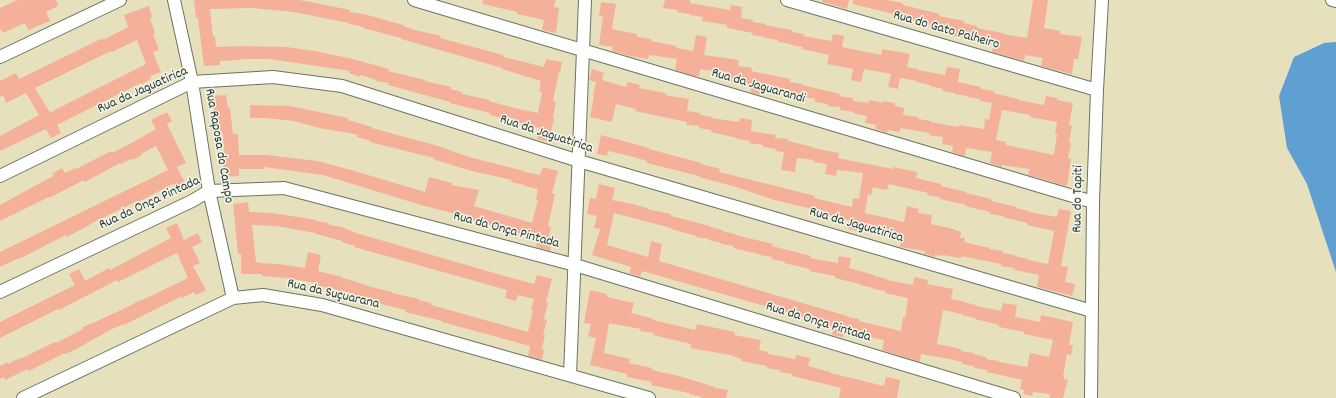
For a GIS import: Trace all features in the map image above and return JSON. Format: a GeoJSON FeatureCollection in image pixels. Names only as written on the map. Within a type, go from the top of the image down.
{"type":"FeatureCollection","features":[{"type":"Feature","properties":{"kind":"street"},"geometry":{"type":"LineString","coordinates":[[0,57],[120,0]]}},
{"type":"Feature","properties":{"kind":"street","name":"Rua Raposa do Campo"},"geometry":{"type":"LineString","coordinates":[[174,0],[192,82],[209,191],[233,298]]}},
{"type":"Feature","properties":{"kind":"street","name":"Rua da Jaguarandi"},"geometry":{"type":"LineString","coordinates":[[414,0],[1093,202]]}},
{"type":"Feature","properties":{"kind":"street"},"geometry":{"type":"LineString","coordinates":[[570,375],[584,0]]}},
{"type":"Feature","properties":{"kind":"street","name":"Rua do Gato Palheiro"},"geometry":{"type":"LineString","coordinates":[[787,0],[1097,90]]}},
{"type":"Feature","properties":{"kind":"street","name":"Rua do Tapiti"},"geometry":{"type":"LineString","coordinates":[[1091,398],[1093,202],[1102,0]]}},
{"type":"Feature","properties":{"kind":"street"},"geometry":{"type":"LineString","coordinates":[[1332,0],[1336,1]]}},
{"type":"Feature","properties":{"kind":"street","name":"Rua da Jaguatirica"},"geometry":{"type":"LineString","coordinates":[[0,176],[192,82],[273,76],[342,86],[579,161],[1092,311]]}},
{"type":"Feature","properties":{"kind":"street","name":"Rua da Onça Pintada"},"geometry":{"type":"LineString","coordinates":[[0,292],[192,201],[209,191],[284,188],[575,265],[1014,398]]}},
{"type":"Feature","properties":{"kind":"street","name":"Rua da Suçuarana"},"geometry":{"type":"LineString","coordinates":[[23,398],[233,298],[263,295],[322,306],[649,398]]}},
{"type":"Feature","properties":{"kind":"water"},"geometry":{"type":"Polygon","coordinates":[[[1336,42],[1336,272],[1307,184],[1287,148],[1279,96],[1294,57],[1324,43],[1336,42]]]}},
{"type":"Feature","properties":{"kind":"building"},"geometry":{"type":"Polygon","coordinates":[[[17,0],[56,0],[58,6],[46,12],[50,21],[28,30],[25,23],[3,33],[0,28],[0,8],[17,0]]]}},
{"type":"Feature","properties":{"kind":"building"},"geometry":{"type":"Polygon","coordinates":[[[194,0],[299,0],[350,10],[350,12],[364,14],[415,30],[441,36],[440,38],[503,55],[503,57],[544,67],[546,59],[562,62],[553,101],[556,102],[551,131],[553,132],[551,142],[537,139],[539,128],[388,85],[389,83],[376,81],[361,75],[360,77],[349,73],[350,71],[270,59],[220,61],[220,65],[204,66],[198,18],[196,18],[194,0]],[[252,8],[210,9],[213,37],[215,36],[216,47],[286,47],[315,51],[353,59],[389,69],[388,71],[451,87],[450,89],[462,92],[462,94],[538,113],[542,92],[539,91],[541,81],[502,68],[363,28],[364,27],[294,12],[252,8]]]}},
{"type":"Feature","properties":{"kind":"building"},"geometry":{"type":"Polygon","coordinates":[[[483,0],[556,0],[554,7],[559,8],[556,33],[542,30],[544,20],[483,4],[483,0]]]}},
{"type":"Feature","properties":{"kind":"building"},"geometry":{"type":"Polygon","coordinates":[[[665,0],[690,0],[690,3],[730,10],[731,5],[742,7],[741,18],[753,20],[753,22],[792,30],[792,32],[804,34],[803,36],[831,41],[833,34],[844,36],[842,47],[881,55],[882,49],[910,54],[907,67],[945,75],[947,67],[960,69],[958,82],[981,87],[981,89],[994,91],[993,93],[1044,105],[1046,96],[1073,103],[1069,125],[1072,126],[1068,158],[1071,159],[1067,186],[1028,175],[1029,169],[1002,165],[1002,167],[990,163],[992,152],[966,148],[965,156],[952,152],[953,146],[942,144],[943,137],[929,135],[930,133],[900,128],[900,132],[888,130],[887,133],[875,129],[876,125],[865,123],[867,116],[840,110],[840,107],[827,106],[828,104],[815,102],[815,99],[790,94],[790,92],[762,88],[760,95],[750,92],[752,85],[726,81],[727,73],[700,69],[699,76],[694,76],[675,70],[677,59],[649,55],[648,59],[630,56],[612,51],[613,47],[599,45],[603,16],[599,16],[601,2],[616,4],[612,29],[637,34],[637,37],[651,39],[651,41],[693,51],[696,35],[707,37],[704,55],[739,60],[738,66],[752,68],[751,71],[790,79],[790,82],[840,94],[839,96],[853,98],[853,101],[869,103],[869,100],[883,103],[883,101],[895,103],[895,106],[904,108],[903,115],[918,117],[918,119],[931,121],[930,122],[959,127],[959,125],[984,129],[985,119],[989,120],[992,103],[942,91],[943,89],[917,81],[900,78],[898,89],[888,87],[891,74],[864,69],[861,82],[851,80],[853,69],[827,64],[829,55],[802,49],[803,47],[778,42],[778,40],[752,35],[753,33],[727,28],[727,25],[702,21],[703,17],[677,12],[678,10],[663,8],[665,0]],[[1002,110],[996,140],[1006,142],[1006,145],[1054,155],[1057,122],[1030,117],[1030,115],[1002,110]]]}},
{"type":"Feature","properties":{"kind":"building"},"geometry":{"type":"Polygon","coordinates":[[[822,0],[849,0],[847,9],[822,2],[822,0]]]}},
{"type":"Feature","properties":{"kind":"building"},"geometry":{"type":"Polygon","coordinates":[[[853,0],[887,0],[903,3],[903,5],[940,14],[939,16],[964,21],[964,23],[977,26],[977,28],[1027,38],[1033,0],[1048,0],[1044,28],[1060,31],[1060,34],[1082,37],[1078,59],[1074,59],[1072,74],[1067,73],[1041,66],[1043,58],[1025,55],[1024,61],[992,52],[994,44],[954,36],[954,33],[939,29],[939,27],[853,4],[853,0]]]}},
{"type":"Feature","properties":{"kind":"building"},"geometry":{"type":"Polygon","coordinates":[[[149,6],[152,17],[150,18],[155,33],[153,34],[159,50],[153,52],[161,72],[150,76],[151,79],[142,84],[141,83],[57,125],[61,133],[51,138],[46,129],[0,151],[0,136],[39,115],[26,93],[6,103],[3,95],[0,97],[0,81],[16,73],[19,79],[128,27],[124,15],[149,6]],[[137,40],[35,88],[51,112],[146,64],[137,40]]]}},
{"type":"Feature","properties":{"kind":"building"},"geometry":{"type":"Polygon","coordinates":[[[592,69],[604,73],[602,80],[626,87],[628,82],[640,85],[639,88],[666,93],[665,95],[689,99],[687,111],[700,113],[700,115],[712,117],[711,118],[739,122],[740,118],[752,120],[751,131],[776,135],[775,138],[788,139],[788,141],[813,148],[839,153],[838,158],[893,169],[893,167],[917,172],[916,178],[991,199],[991,201],[1017,207],[1016,208],[1029,212],[1057,217],[1059,209],[1071,211],[1061,266],[1068,267],[1065,282],[1075,284],[1072,296],[1037,287],[1039,275],[1014,270],[1015,268],[1001,266],[1001,264],[961,256],[961,258],[935,255],[935,257],[924,254],[925,251],[900,247],[902,234],[862,226],[861,232],[848,229],[849,220],[774,200],[699,176],[647,163],[647,161],[634,157],[608,151],[607,156],[597,154],[601,135],[701,163],[720,169],[719,172],[815,196],[814,198],[852,207],[853,198],[859,199],[863,173],[837,170],[836,176],[825,174],[827,164],[813,162],[814,160],[797,158],[795,172],[781,170],[784,152],[763,147],[763,145],[749,143],[750,141],[711,132],[711,130],[699,128],[699,126],[686,125],[687,122],[635,111],[636,109],[616,104],[612,122],[590,117],[596,82],[589,80],[592,69]],[[889,184],[887,190],[873,187],[871,195],[868,194],[865,213],[904,222],[907,206],[919,209],[918,213],[932,215],[931,224],[961,232],[960,238],[965,238],[964,242],[1048,264],[1054,231],[1027,225],[1027,223],[940,199],[940,197],[927,195],[928,193],[889,184]]]}},
{"type":"Feature","properties":{"kind":"building"},"geometry":{"type":"Polygon","coordinates":[[[226,95],[228,108],[230,108],[233,134],[238,134],[239,155],[266,155],[318,161],[425,192],[429,177],[452,183],[451,185],[479,190],[474,206],[532,223],[538,200],[536,200],[538,189],[511,182],[512,180],[468,170],[433,159],[434,158],[370,142],[371,141],[357,137],[358,135],[319,128],[294,121],[250,118],[250,105],[290,106],[348,118],[348,120],[372,128],[524,172],[540,175],[543,167],[558,171],[552,193],[555,194],[548,226],[551,227],[548,240],[552,241],[550,251],[536,247],[539,234],[521,230],[520,234],[509,231],[509,229],[459,217],[460,215],[421,205],[323,175],[264,167],[264,169],[239,169],[239,176],[224,177],[223,165],[225,165],[223,134],[218,134],[217,121],[215,121],[211,96],[226,95]]]}},
{"type":"Feature","properties":{"kind":"building"},"geometry":{"type":"Polygon","coordinates":[[[167,112],[172,121],[167,124],[186,163],[177,167],[185,183],[176,188],[173,184],[102,218],[67,237],[66,235],[0,267],[0,252],[168,170],[156,146],[132,160],[131,159],[121,164],[120,163],[85,182],[84,180],[0,221],[0,205],[53,176],[52,174],[62,168],[65,173],[75,168],[76,169],[111,151],[112,153],[137,140],[156,129],[151,120],[167,112]]]}},
{"type":"Feature","properties":{"kind":"building"},"geometry":{"type":"Polygon","coordinates":[[[599,184],[615,188],[612,200],[671,214],[671,216],[811,256],[810,258],[838,263],[839,256],[851,258],[849,268],[887,280],[913,285],[914,277],[928,280],[927,284],[953,289],[951,299],[1001,311],[1003,303],[1017,305],[1015,317],[1040,322],[1041,315],[1073,322],[1069,345],[1073,345],[1071,355],[1067,354],[1063,377],[1064,379],[1068,380],[1063,398],[1049,398],[1050,394],[1033,392],[1032,396],[1023,394],[1024,390],[1020,389],[1022,380],[987,372],[987,370],[962,364],[962,362],[921,354],[920,362],[882,350],[884,340],[844,332],[843,337],[832,335],[834,327],[779,310],[642,271],[640,277],[629,273],[631,267],[592,255],[600,229],[594,228],[597,216],[587,214],[590,198],[596,199],[599,184]],[[614,213],[607,245],[648,257],[651,241],[662,244],[659,261],[847,317],[859,319],[859,321],[901,331],[903,317],[905,318],[908,298],[885,293],[885,291],[835,278],[835,276],[809,271],[810,269],[771,259],[772,257],[733,248],[734,246],[721,244],[709,239],[696,237],[671,228],[614,213]],[[943,310],[937,344],[961,349],[961,351],[986,357],[986,359],[1027,367],[1030,353],[1049,357],[1053,340],[1024,334],[1024,332],[999,327],[999,325],[943,310]]]}},
{"type":"Feature","properties":{"kind":"building"},"geometry":{"type":"Polygon","coordinates":[[[248,202],[249,212],[272,213],[329,223],[329,225],[342,227],[356,233],[534,284],[537,275],[552,279],[546,302],[548,302],[544,319],[547,320],[543,335],[545,335],[542,349],[544,350],[542,360],[528,356],[530,346],[405,312],[406,310],[365,300],[354,296],[355,294],[315,285],[316,283],[287,278],[262,276],[262,274],[241,274],[241,254],[238,254],[233,204],[248,202]],[[252,225],[256,262],[305,268],[308,252],[321,255],[318,271],[392,293],[419,299],[418,300],[431,303],[431,305],[528,332],[534,299],[518,295],[516,301],[505,298],[507,290],[354,247],[355,246],[342,241],[316,233],[276,226],[252,225]]]}},
{"type":"Feature","properties":{"kind":"building"},"geometry":{"type":"Polygon","coordinates":[[[177,223],[184,240],[198,233],[202,242],[192,247],[200,263],[193,266],[206,290],[196,295],[194,292],[182,298],[182,296],[29,371],[28,369],[5,380],[4,377],[0,379],[0,366],[7,362],[8,364],[55,342],[56,343],[83,329],[82,328],[91,323],[188,278],[177,253],[118,282],[117,280],[0,338],[0,322],[75,285],[69,274],[79,269],[85,281],[109,268],[110,270],[171,238],[166,228],[177,223]]]}},
{"type":"Feature","properties":{"kind":"building"},"geometry":{"type":"Polygon","coordinates":[[[590,290],[607,294],[607,297],[634,303],[631,313],[654,319],[653,320],[695,330],[697,324],[735,332],[734,335],[761,340],[759,350],[768,352],[768,354],[795,359],[796,355],[810,358],[808,366],[830,373],[884,386],[886,377],[900,380],[897,398],[839,398],[841,388],[792,376],[792,374],[779,372],[780,370],[767,368],[767,366],[741,361],[742,359],[730,355],[690,348],[691,344],[653,335],[654,333],[640,331],[641,329],[609,323],[604,353],[630,359],[629,363],[652,368],[652,370],[679,376],[715,388],[728,390],[726,398],[702,398],[689,393],[651,385],[652,382],[627,377],[627,374],[590,365],[596,338],[588,336],[591,324],[584,323],[590,290]]]}}]}
